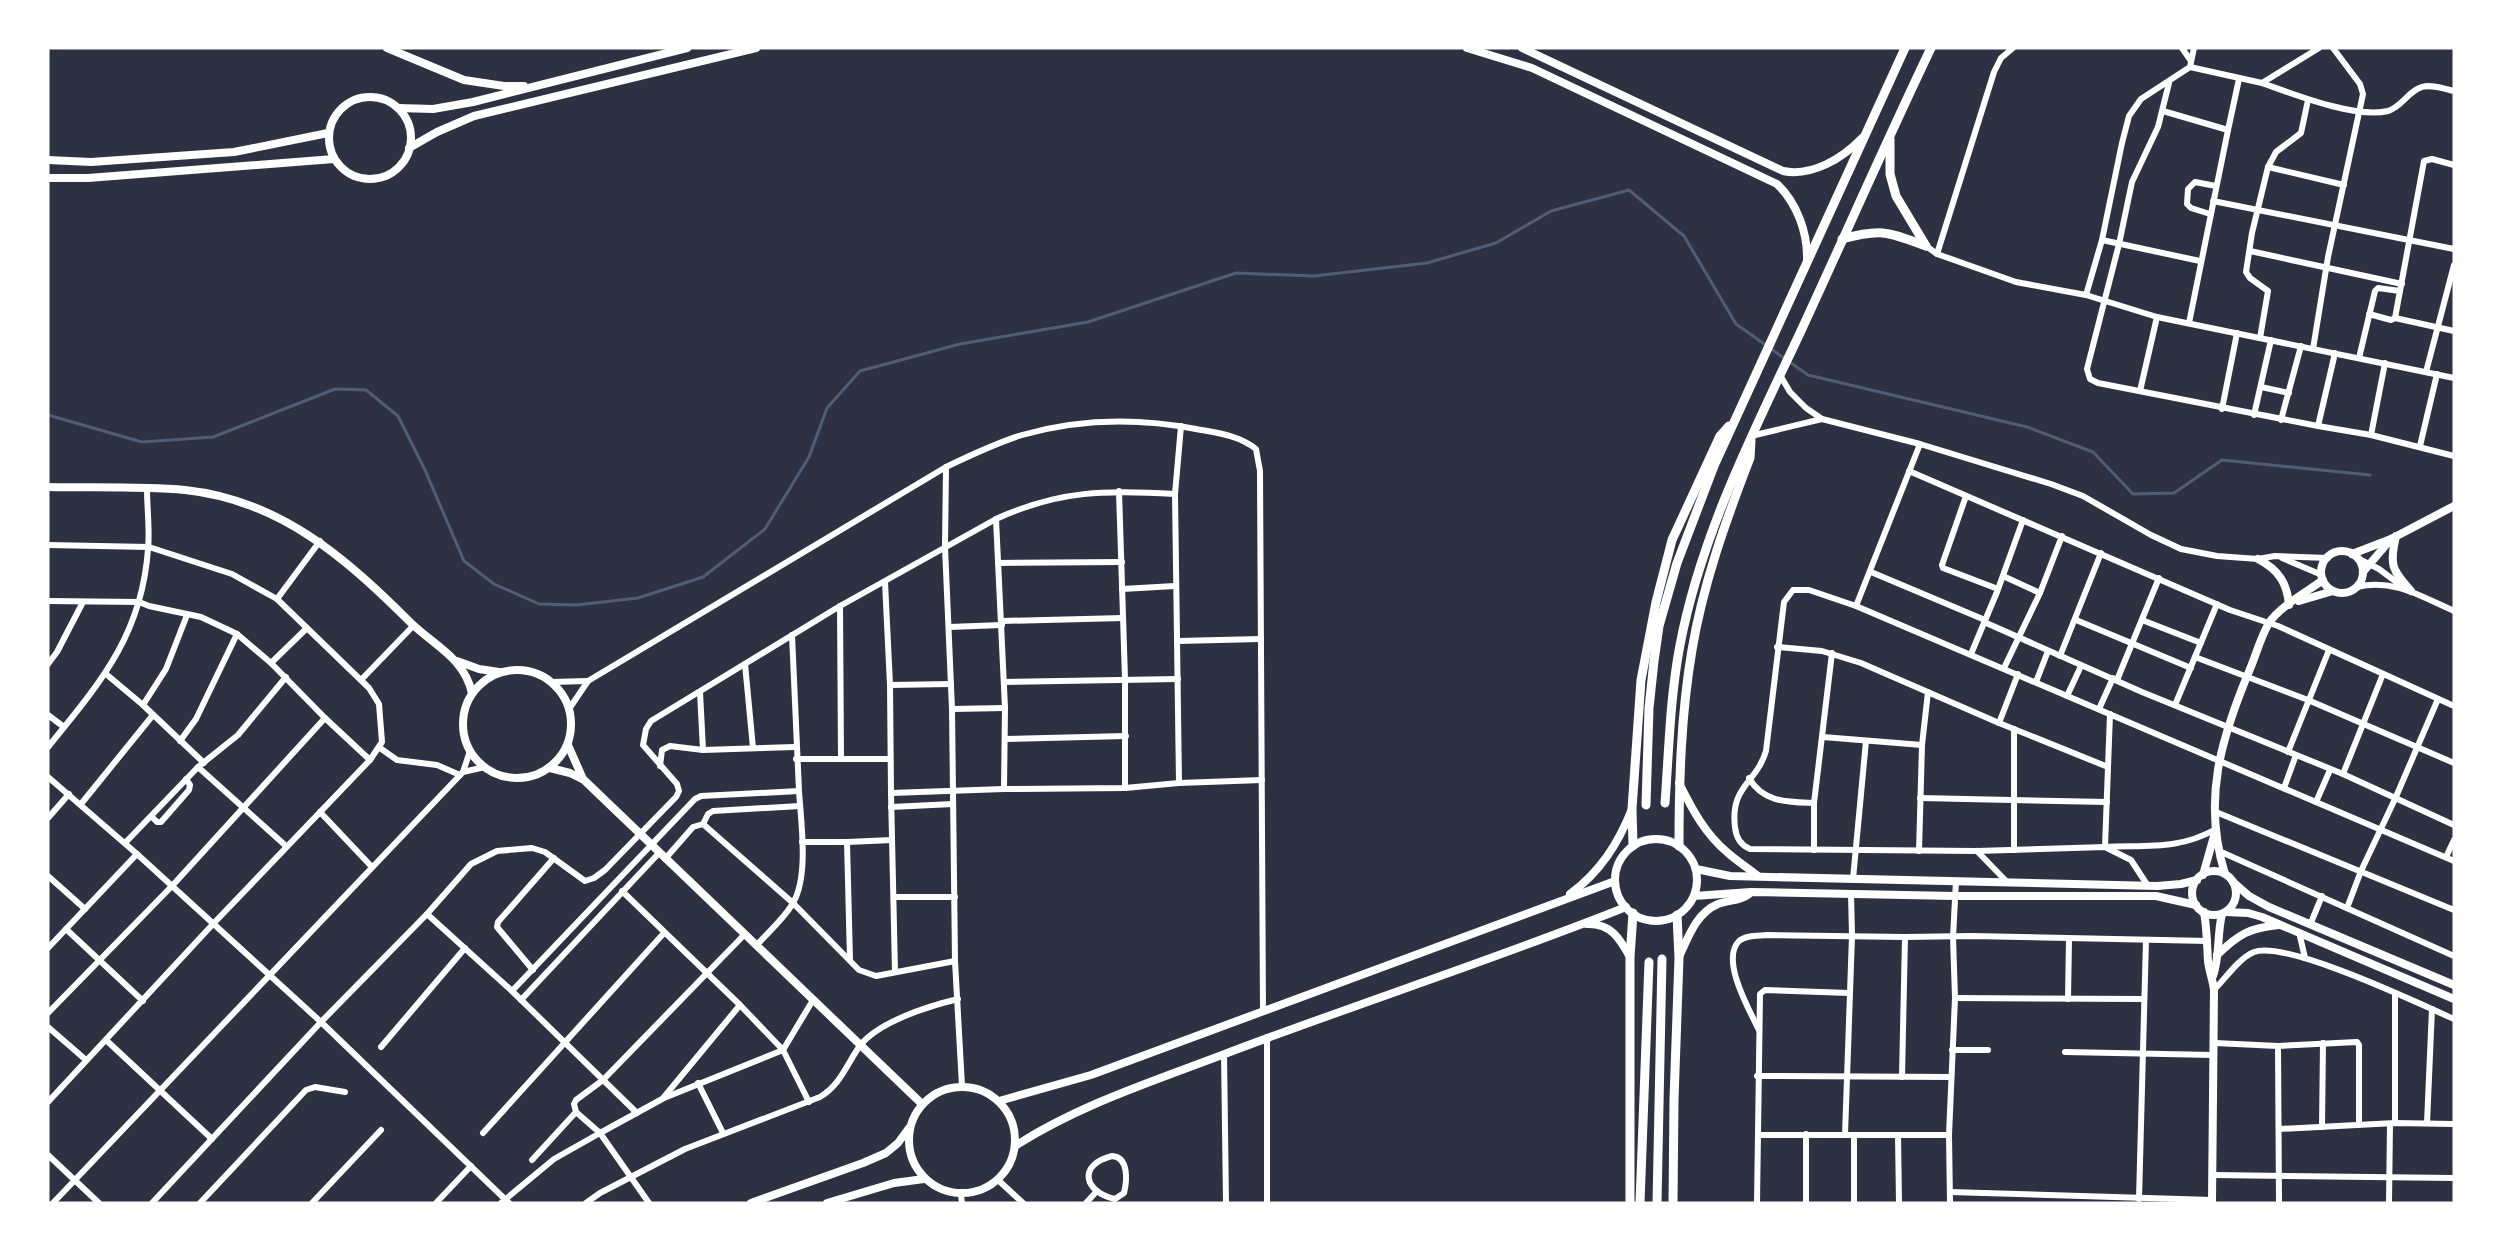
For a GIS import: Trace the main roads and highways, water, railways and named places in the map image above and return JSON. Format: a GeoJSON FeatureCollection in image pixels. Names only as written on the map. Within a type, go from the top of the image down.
{"type":"FeatureCollection","features":[{"type":"Feature","properties":{"kind":"highway"},"geometry":{"type":"LineString","coordinates":[[1646,805],[1649,708],[1659,626],[1677,563],[1699,501],[1905,48]]}},
{"type":"Feature","properties":{"kind":"highway"},"geometry":{"type":"LineString","coordinates":[[1665,803],[1673,691],[1681,638],[1700,570],[1750,436],[1785,365],[1930,48]]}},
{"type":"Feature","properties":{"kind":"highway"},"geometry":{"type":"LineString","coordinates":[[1842,239],[1875,231],[1892,233],[1926,246],[1901,207],[1892,185],[1890,134]]}},
{"type":"Feature","properties":{"kind":"highway"},"geometry":{"type":"LineString","coordinates":[[1633,846],[1632,809],[1641,680],[1656,602],[1672,540],[1720,436],[1734,423]]}},
{"type":"Feature","properties":{"kind":"highway"},"geometry":{"type":"LineString","coordinates":[[1679,846],[1682,735],[1692,649],[1717,551],[1750,458],[1750,436]]}},
{"type":"Feature","properties":{"kind":"highway"},"geometry":{"type":"LineString","coordinates":[[1629,1203],[1630,910]]}},
{"type":"Feature","properties":{"kind":"highway"},"geometry":{"type":"LineString","coordinates":[[1673,1203],[1679,958],[1677,915]]}},
{"type":"Feature","properties":{"kind":"highway"},"geometry":{"type":"LineString","coordinates":[[1657,1203],[1662,959]]}},
{"type":"Feature","properties":{"kind":"highway"},"geometry":{"type":"LineString","coordinates":[[1640,1203],[1649,962]]}},
{"type":"Feature","properties":{"kind":"main road"},"geometry":{"type":"LineString","coordinates":[[1680,783],[1691,807],[1709,834],[1727,852],[1758,876]]}},
{"type":"Feature","properties":{"kind":"main road"},"geometry":{"type":"LineString","coordinates":[[1561,900],[1580,887],[1606,860],[1621,835],[1632,809]]}},
{"type":"Feature","properties":{"kind":"main road"},"geometry":{"type":"LineString","coordinates":[[1648,839],[1664,839],[1679,846],[1690,856],[1696,869],[1697,883],[1694,896],[1687,907],[1677,915],[1655,920],[1630,910],[1617,891],[1617,867],[1624,855],[1633,846],[1648,839]]}},
{"type":"Feature","properties":{"kind":"main road"},"geometry":{"type":"LineString","coordinates":[[1696,869],[1719,875],[2148,886],[2173,885],[2214,872],[2225,874],[2258,902],[2454,985]]}},
{"type":"Feature","properties":{"kind":"main road"},"geometry":{"type":"LineString","coordinates":[[2196,905],[2193,894],[2200,877]]}},
{"type":"Feature","properties":{"kind":"main road"},"geometry":{"type":"LineString","coordinates":[[999,1101],[1091,1075],[1395,965],[1616,881]]}},
{"type":"Feature","properties":{"kind":"main road"},"geometry":{"type":"LineString","coordinates":[[2224,913],[2235,898],[2233,882]]}},
{"type":"Feature","properties":{"kind":"main road"},"geometry":{"type":"LineString","coordinates":[[1694,896],[1751,892],[1955,896],[2156,896],[2196,905],[2204,912],[2255,915],[2454,999]]}},
{"type":"Feature","properties":{"kind":"main road"},"geometry":{"type":"LineString","coordinates":[[1679,958],[1692,929],[1707,910],[1719,904],[1741,899],[1751,892]]}},
{"type":"Feature","properties":{"kind":"main road"},"geometry":{"type":"LineString","coordinates":[[1015,1146],[1042,1129],[1103,1100],[1267,1037],[1581,925],[1630,910]]}},
{"type":"Feature","properties":{"kind":"main road"},"geometry":{"type":"LineString","coordinates":[[1581,925],[1596,924],[1607,928],[1620,938],[1630,957]]}},
{"type":"Feature","properties":{"kind":"main road"},"geometry":{"type":"LineString","coordinates":[[2217,955],[2242,933],[2259,927],[2281,925]]}},
{"type":"Feature","properties":{"kind":"main road"},"geometry":{"type":"LineString","coordinates":[[751,1203],[886,1153],[898,1143],[922,1104],[940,1091],[962,1086],[981,1090],[999,1101],[1008,1114],[1014,1130],[1015,1146],[1007,1169],[998,1180],[962,1199],[924,1179],[914,1164],[908,1146],[909,1128]]}},
{"type":"Feature","properties":{"kind":"main road"},"geometry":{"type":"LineString","coordinates":[[827,1203],[894,1183],[924,1179]]}},
{"type":"Feature","properties":{"kind":"waterway"},"geometry":{"type":"LineString","coordinates":[[48,415],[142,442],[213,437],[335,389],[366,390],[398,416],[425,470],[464,561],[494,584],[539,604],[576,605],[638,598],[703,577],[765,529],[809,457],[827,408],[860,371],[960,344],[1088,322],[1236,273],[1314,276],[1427,263],[1496,243],[1551,211],[1629,190],[1684,236],[1736,324],[1808,375],[2027,427],[2093,452],[2133,494],[2174,493],[2222,460],[2370,475]]}}]}
